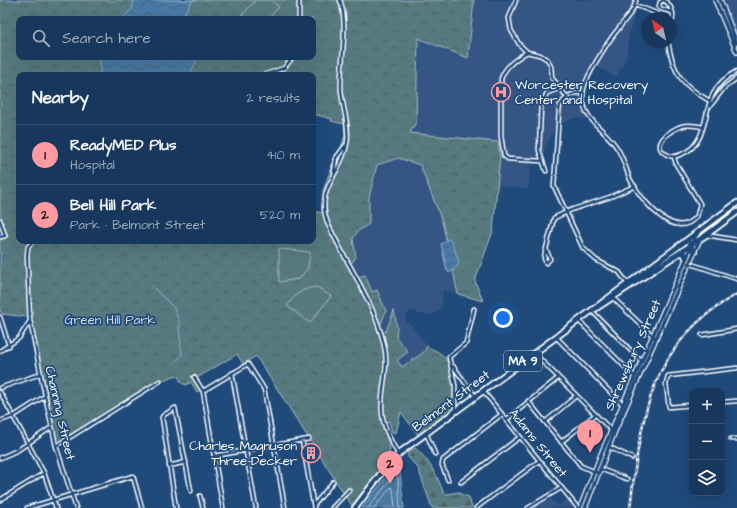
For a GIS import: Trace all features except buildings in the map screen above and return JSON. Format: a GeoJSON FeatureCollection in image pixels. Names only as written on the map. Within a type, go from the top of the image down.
{"type":"FeatureCollection","features":[{"type":"Feature","properties":{"kind":"highway","name":"Belmont Street"},"geometry":{"type":"LineString","coordinates":[[592,311],[613,298],[629,284],[691,244],[737,203]]}},
{"type":"Feature","properties":{"kind":"highway","name":"Belmont Street"},"geometry":{"type":"LineString","coordinates":[[355,508],[398,454],[686,241],[706,235],[737,212]]}},
{"type":"Feature","properties":{"kind":"highway"},"geometry":{"type":"LineString","coordinates":[[686,241],[691,244],[694,252]]}},
{"type":"Feature","properties":{"kind":"highway"},"geometry":{"type":"LineString","coordinates":[[677,253],[682,252],[687,261]]}},
{"type":"Feature","properties":{"kind":"main road"},"geometry":{"type":"LineString","coordinates":[[715,0],[737,52]]}},
{"type":"Feature","properties":{"kind":"main road"},"geometry":{"type":"LineString","coordinates":[[720,0],[737,43]]}},
{"type":"Feature","properties":{"kind":"main road","name":"Shrewsbury Street"},"geometry":{"type":"LineString","coordinates":[[579,508],[634,376],[687,261],[694,252],[699,236]]}},
{"type":"Feature","properties":{"kind":"main road","name":"Shrewsbury Street"},"geometry":{"type":"LineString","coordinates":[[585,508],[600,468],[656,339],[687,261],[691,244]]}},
{"type":"Feature","properties":{"kind":"street"},"geometry":{"type":"LineString","coordinates":[[299,0],[299,16]]}},
{"type":"Feature","properties":{"kind":"street"},"geometry":{"type":"LineString","coordinates":[[340,0],[344,18],[341,88],[348,127],[347,143],[336,158],[332,176],[325,194],[324,207],[326,219],[368,301],[382,338],[387,366],[382,414],[386,428],[398,454]]}},
{"type":"Feature","properties":{"kind":"street"},"geometry":{"type":"LineString","coordinates":[[516,0],[509,18],[510,26],[519,44],[527,52],[546,58],[551,67],[552,78],[567,97]]}},
{"type":"Feature","properties":{"kind":"street"},"geometry":{"type":"LineString","coordinates":[[636,0],[635,5],[586,82],[582,93],[584,107],[588,117],[616,146],[635,186],[651,208],[667,221],[681,226],[694,220],[699,214],[700,204],[676,164],[674,157]]}},
{"type":"Feature","properties":{"kind":"street"},"geometry":{"type":"LineString","coordinates":[[663,0],[668,3],[672,12],[660,8],[660,2],[663,0]]}},
{"type":"Feature","properties":{"kind":"street"},"geometry":{"type":"LineString","coordinates":[[635,5],[653,12]]}},
{"type":"Feature","properties":{"kind":"street"},"geometry":{"type":"LineString","coordinates":[[669,48],[673,64],[680,79],[691,89],[710,101]]}},
{"type":"Feature","properties":{"kind":"street"},"geometry":{"type":"LineString","coordinates":[[527,52],[509,65],[503,72],[501,79],[503,111],[501,136],[504,156],[508,159],[542,161]]}},
{"type":"Feature","properties":{"kind":"street"},"geometry":{"type":"LineString","coordinates":[[273,72],[284,68],[291,60]]}},
{"type":"Feature","properties":{"kind":"street"},"geometry":{"type":"LineString","coordinates":[[703,127],[681,126],[664,136],[660,142],[661,148],[666,154],[674,157],[686,152],[695,145],[703,127],[710,101],[721,82],[737,71]]}},
{"type":"Feature","properties":{"kind":"street"},"geometry":{"type":"LineString","coordinates":[[709,109],[724,88],[737,78]]}},
{"type":"Feature","properties":{"kind":"street"},"geometry":{"type":"LineString","coordinates":[[546,171],[539,147],[543,99],[550,91],[560,88]]}},
{"type":"Feature","properties":{"kind":"street"},"geometry":{"type":"LineString","coordinates":[[582,93],[575,93],[567,97],[560,105],[553,178],[554,186],[583,248],[596,260],[619,272],[629,284]]}},
{"type":"Feature","properties":{"kind":"street"},"geometry":{"type":"LineString","coordinates":[[546,249],[552,220],[565,212],[610,197],[635,186]]}},
{"type":"Feature","properties":{"kind":"street"},"geometry":{"type":"LineString","coordinates":[[0,220],[5,236],[0,237]]}},
{"type":"Feature","properties":{"kind":"street"},"geometry":{"type":"LineString","coordinates":[[706,235],[737,240]]}},
{"type":"Feature","properties":{"kind":"street","name":"Channing Street"},"geometry":{"type":"LineString","coordinates":[[32,244],[27,253],[30,321],[56,446],[76,508]]}},
{"type":"Feature","properties":{"kind":"street"},"geometry":{"type":"LineString","coordinates":[[687,261],[737,279]]}},
{"type":"Feature","properties":{"kind":"street"},"geometry":{"type":"LineString","coordinates":[[613,298],[652,337],[656,339]]}},
{"type":"Feature","properties":{"kind":"street"},"geometry":{"type":"LineString","coordinates":[[456,411],[455,385],[449,357],[463,348],[468,339],[474,309]]}},
{"type":"Feature","properties":{"kind":"street"},"geometry":{"type":"LineString","coordinates":[[592,311],[641,361]]}},
{"type":"Feature","properties":{"kind":"street"},"geometry":{"type":"LineString","coordinates":[[0,318],[10,346]]}},
{"type":"Feature","properties":{"kind":"street"},"geometry":{"type":"LineString","coordinates":[[0,351],[10,346],[23,333],[30,321]]}},
{"type":"Feature","properties":{"kind":"street"},"geometry":{"type":"LineString","coordinates":[[579,321],[634,376]]}},
{"type":"Feature","properties":{"kind":"street"},"geometry":{"type":"LineString","coordinates":[[702,335],[737,329]]}},
{"type":"Feature","properties":{"kind":"street"},"geometry":{"type":"LineString","coordinates":[[556,337],[622,404]]}},
{"type":"Feature","properties":{"kind":"street"},"geometry":{"type":"LineString","coordinates":[[534,353],[611,430]]}},
{"type":"Feature","properties":{"kind":"street"},"geometry":{"type":"LineString","coordinates":[[203,392],[248,364],[264,389],[285,508]]}},
{"type":"Feature","properties":{"kind":"street"},"geometry":{"type":"LineString","coordinates":[[451,366],[453,366],[465,380],[476,396]]}},
{"type":"Feature","properties":{"kind":"street"},"geometry":{"type":"LineString","coordinates":[[689,405],[669,407],[667,377],[670,375],[737,368]]}},
{"type":"Feature","properties":{"kind":"street"},"geometry":{"type":"LineString","coordinates":[[232,373],[256,508]]}},
{"type":"Feature","properties":{"kind":"street"},"geometry":{"type":"LineString","coordinates":[[0,388],[40,374]]}},
{"type":"Feature","properties":{"kind":"street"},"geometry":{"type":"LineString","coordinates":[[194,377],[203,392],[223,508]]}},
{"type":"Feature","properties":{"kind":"street"},"geometry":{"type":"LineString","coordinates":[[506,420],[558,378]]}},
{"type":"Feature","properties":{"kind":"street"},"geometry":{"type":"LineString","coordinates":[[56,446],[160,381]]}},
{"type":"Feature","properties":{"kind":"street","name":"Adams Street"},"geometry":{"type":"LineString","coordinates":[[483,391],[561,488],[579,508]]}},
{"type":"Feature","properties":{"kind":"street"},"geometry":{"type":"LineString","coordinates":[[0,392],[29,442],[44,473],[56,508]]}},
{"type":"Feature","properties":{"kind":"street"},"geometry":{"type":"LineString","coordinates":[[0,421],[14,416],[45,396]]}},
{"type":"Feature","properties":{"kind":"street"},"geometry":{"type":"LineString","coordinates":[[545,422],[576,396]]}},
{"type":"Feature","properties":{"kind":"street"},"geometry":{"type":"LineString","coordinates":[[528,401],[581,466],[598,473]]}},
{"type":"Feature","properties":{"kind":"street"},"geometry":{"type":"LineString","coordinates":[[725,402],[737,401]]}},
{"type":"Feature","properties":{"kind":"street"},"geometry":{"type":"LineString","coordinates":[[176,508],[168,466],[162,417],[176,408],[191,492]]}},
{"type":"Feature","properties":{"kind":"street"},"geometry":{"type":"LineString","coordinates":[[448,480],[442,465],[443,460],[502,414]]}},
{"type":"Feature","properties":{"kind":"street"},"geometry":{"type":"LineString","coordinates":[[562,442],[595,415]]}},
{"type":"Feature","properties":{"kind":"street"},"geometry":{"type":"LineString","coordinates":[[0,458],[11,454],[52,428]]}},
{"type":"Feature","properties":{"kind":"street"},"geometry":{"type":"LineString","coordinates":[[426,433],[435,454]]}},
{"type":"Feature","properties":{"kind":"street"},"geometry":{"type":"LineString","coordinates":[[461,482],[520,437]]}},
{"type":"Feature","properties":{"kind":"street"},"geometry":{"type":"LineString","coordinates":[[214,456],[309,439]]}},
{"type":"Feature","properties":{"kind":"street"},"geometry":{"type":"LineString","coordinates":[[732,439],[737,439]]}},
{"type":"Feature","properties":{"kind":"street"},"geometry":{"type":"LineString","coordinates":[[302,440],[314,507]]}},
{"type":"Feature","properties":{"kind":"street"},"geometry":{"type":"LineString","coordinates":[[609,447],[632,458]]}},
{"type":"Feature","properties":{"kind":"street"},"geometry":{"type":"LineString","coordinates":[[476,508],[539,460]]}},
{"type":"Feature","properties":{"kind":"street"},"geometry":{"type":"LineString","coordinates":[[168,466],[186,462]]}},
{"type":"Feature","properties":{"kind":"street"},"geometry":{"type":"LineString","coordinates":[[600,468],[627,479]]}},
{"type":"Feature","properties":{"kind":"street"},"geometry":{"type":"LineString","coordinates":[[0,500],[44,473]]}},
{"type":"Feature","properties":{"kind":"street"},"geometry":{"type":"LineString","coordinates":[[27,508],[133,476],[142,508]]}},
{"type":"Feature","properties":{"kind":"street"},"geometry":{"type":"LineString","coordinates":[[314,507],[333,482]]}},
{"type":"Feature","properties":{"kind":"street"},"geometry":{"type":"LineString","coordinates":[[528,508],[561,488]]}},
{"type":"Feature","properties":{"kind":"street"},"geometry":{"type":"LineString","coordinates":[[332,508],[349,490]]}},
{"type":"Feature","properties":{"kind":"street"},"geometry":{"type":"LineString","coordinates":[[200,496],[203,508]]}},
{"type":"Feature","properties":{"kind":"street"},"geometry":{"type":"LineString","coordinates":[[536,503],[539,508]]}},
{"type":"Feature","properties":{"kind":"shaded area","name":"Worcester Recovery Center and Hospital"},"geometry":{"type":"Polygon","coordinates":[[[474,0],[639,0],[629,34],[626,59],[616,77],[598,67],[586,88],[586,101],[594,119],[574,118],[558,125],[552,133],[539,164],[531,164],[528,189],[496,185],[410,133],[416,122],[418,37],[468,58],[474,0]]]}},
{"type":"Feature","properties":{"kind":"shaded area"},"geometry":{"type":"Polygon","coordinates":[[[721,0],[737,0],[737,37],[727,14],[721,0]]]}},
{"type":"Feature","properties":{"kind":"shaded area"},"geometry":{"type":"Polygon","coordinates":[[[398,158],[420,164],[442,221],[458,294],[443,290],[442,305],[433,315],[418,314],[416,311],[409,312],[406,315],[406,322],[412,326],[427,346],[424,352],[402,368],[397,360],[408,352],[396,337],[397,328],[393,311],[386,331],[383,333],[380,326],[385,311],[377,290],[372,292],[365,275],[358,277],[351,264],[353,262],[353,239],[357,232],[369,224],[369,197],[375,169],[377,165],[398,158]]]}},
{"type":"Feature","properties":{"kind":"shaded area"},"geometry":{"type":"Polygon","coordinates":[[[551,499],[558,506],[567,499],[574,508],[532,508],[551,499]]]}},
{"type":"Feature","properties":{"kind":"green space","name":"Green Hill Park"},"geometry":{"type":"Polygon","coordinates":[[[0,0],[474,0],[468,58],[418,38],[416,122],[410,133],[498,142],[500,155],[493,231],[475,281],[483,301],[458,294],[442,221],[420,165],[398,158],[377,165],[369,197],[369,224],[357,232],[353,239],[356,257],[351,264],[358,277],[365,275],[372,292],[377,290],[386,311],[380,326],[383,333],[386,331],[394,310],[397,328],[396,337],[408,352],[397,360],[402,367],[424,352],[427,346],[443,356],[448,362],[453,384],[453,405],[451,410],[419,436],[401,412],[396,433],[392,432],[389,421],[382,423],[390,448],[389,456],[352,506],[256,356],[243,364],[237,354],[197,378],[203,389],[197,392],[191,382],[186,385],[182,383],[177,375],[160,381],[56,446],[30,321],[27,317],[2,314],[0,310],[0,240],[8,237],[0,213],[0,0]]]}},
{"type":"Feature","properties":{"kind":"green space"},"geometry":{"type":"Polygon","coordinates":[[[256,0],[271,0],[279,7],[271,16],[242,15],[256,0]]]}},
{"type":"Feature","properties":{"kind":"green space"},"geometry":{"type":"Polygon","coordinates":[[[279,249],[310,252],[308,268],[299,279],[279,282],[279,249]]]}},
{"type":"Feature","properties":{"kind":"green space"},"geometry":{"type":"Polygon","coordinates":[[[317,287],[331,296],[310,323],[287,306],[293,298],[303,290],[317,287]]]}},
{"type":"Feature","properties":{"kind":"green space"},"geometry":{"type":"Polygon","coordinates":[[[415,448],[432,468],[443,492],[447,494],[459,492],[462,495],[469,497],[472,508],[432,508],[418,468],[408,457],[408,452],[415,448]]]}},
{"type":"Feature","properties":{"kind":"water"},"geometry":{"type":"Polygon","coordinates":[[[134,0],[197,0],[192,1],[185,12],[187,16],[125,16],[132,9],[134,0]]]}},
{"type":"Feature","properties":{"kind":"water"},"geometry":{"type":"Polygon","coordinates":[[[100,60],[197,60],[191,72],[100,72],[100,60]]]}},
{"type":"Feature","properties":{"kind":"water"},"geometry":{"type":"Polygon","coordinates":[[[448,239],[451,240],[459,262],[457,267],[449,273],[447,271],[441,244],[448,239]]]}},
{"type":"Feature","properties":{"kind":"water"},"geometry":{"type":"Polygon","coordinates":[[[396,469],[400,472],[404,508],[362,508],[390,472],[396,469]]]}},
{"type":"Feature","properties":{"kind":"waterway"},"geometry":{"type":"LineString","coordinates":[[152,286],[174,308],[180,324],[179,328],[182,355],[175,362]]}},
{"type":"Feature","properties":{"kind":"railway"},"geometry":{"type":"LineString","coordinates":[[630,508],[639,443],[645,414],[655,386],[667,360],[685,335],[708,314],[737,294]]}},
{"type":"Feature","properties":{"kind":"place","name":"Worcester Recovery Center and Hospital"},"geometry":{"type":"Point","coordinates":[501,92]}},
{"type":"Feature","properties":{"kind":"place","name":"Charles Magnuson Three-Decker"},"geometry":{"type":"Point","coordinates":[311,453]}},
{"type":"Feature","properties":{"kind":"place","name":"ReadyMED Plus"},"geometry":{"type":"Point","coordinates":[590,453]}},
{"type":"Feature","properties":{"kind":"place","name":"Bell Hill Park"},"geometry":{"type":"Point","coordinates":[390,484]}}]}
